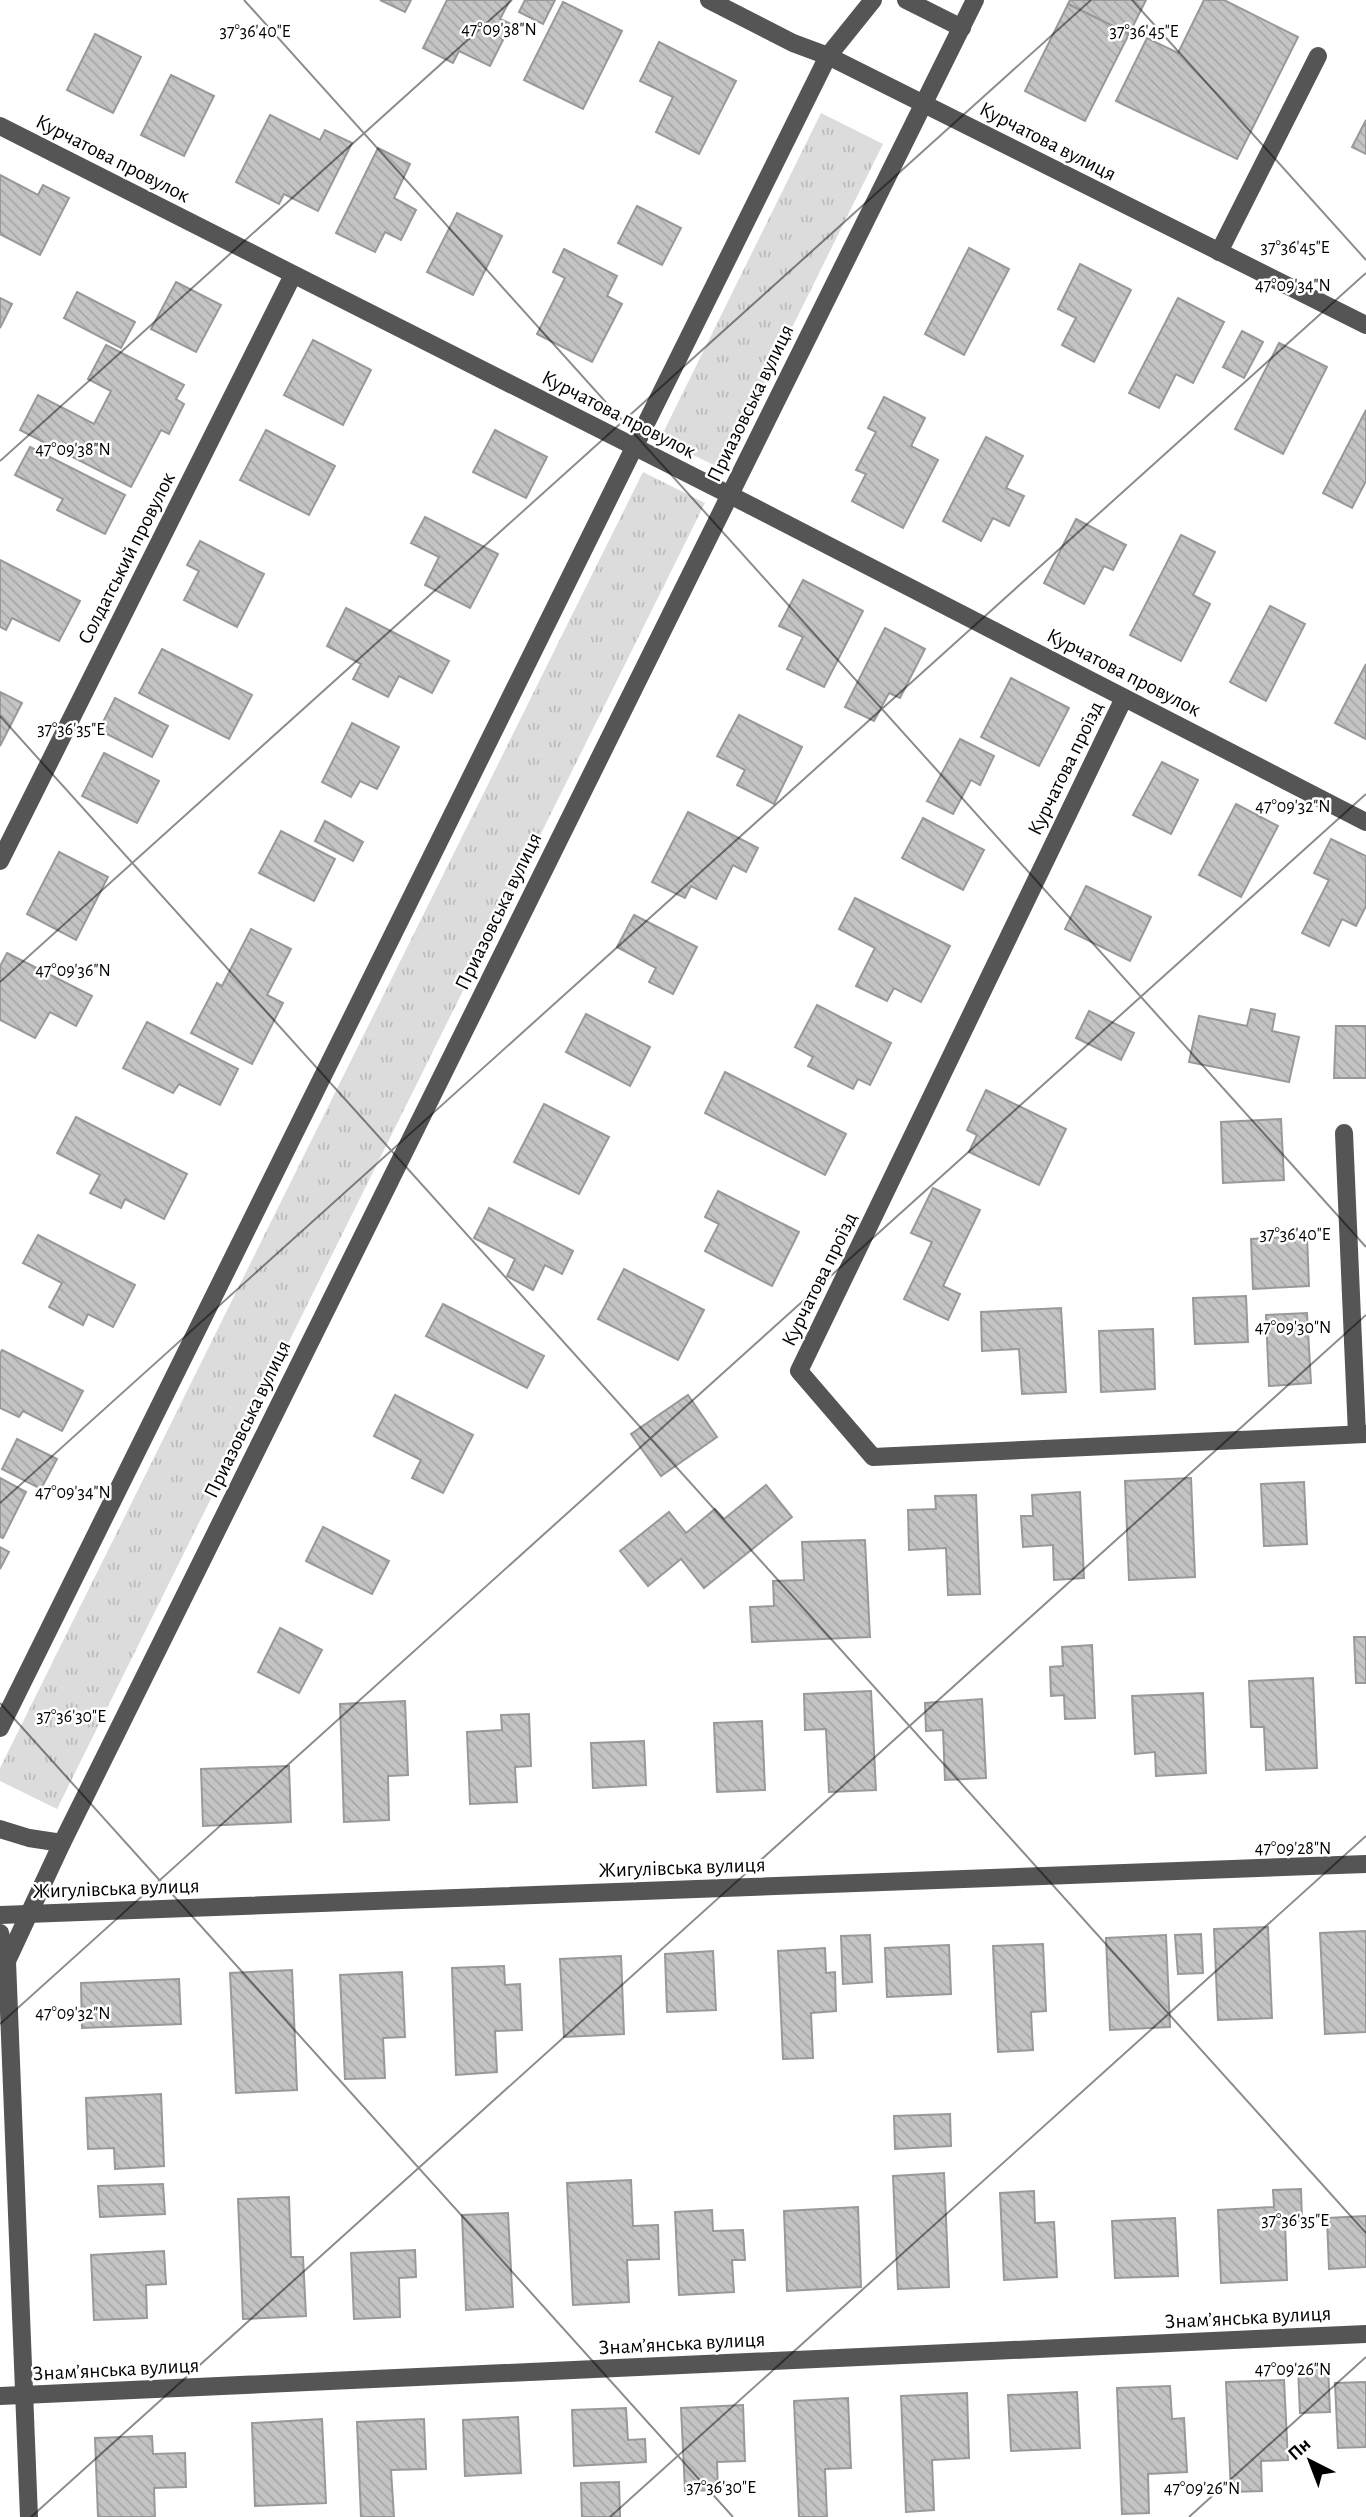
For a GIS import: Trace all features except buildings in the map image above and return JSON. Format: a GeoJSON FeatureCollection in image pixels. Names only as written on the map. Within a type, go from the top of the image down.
{"type":"FeatureCollection","features":[{"type":"Feature","properties":{"kind":"street","name":"Курчатова вулиця"},"geometry":{"type":"LineString","coordinates":[[709,0],[793,43],[828,56],[1366,325]]}},
{"type":"Feature","properties":{"kind":"street"},"geometry":{"type":"LineString","coordinates":[[0,1728],[828,56],[873,0]]}},
{"type":"Feature","properties":{"kind":"street"},"geometry":{"type":"LineString","coordinates":[[906,0],[962,28]]}},
{"type":"Feature","properties":{"kind":"street","name":"Приазовська вулиця"},"geometry":{"type":"LineString","coordinates":[[7,1961],[62,1843],[975,0]]}},
{"type":"Feature","properties":{"kind":"street"},"geometry":{"type":"LineString","coordinates":[[1219,252],[1318,56]]}},
{"type":"Feature","properties":{"kind":"street","name":"Курчатова провулок"},"geometry":{"type":"LineString","coordinates":[[0,126],[730,495],[1366,822]]}},
{"type":"Feature","properties":{"kind":"street","name":"Солдатський провулок"},"geometry":{"type":"LineString","coordinates":[[0,861],[293,275]]}},
{"type":"Feature","properties":{"kind":"street","name":"Курчатова проїзд"},"geometry":{"type":"LineString","coordinates":[[1124,698],[799,1371],[873,1457],[1362,1434]]}},
{"type":"Feature","properties":{"kind":"street"},"geometry":{"type":"LineString","coordinates":[[1344,1133],[1362,1434]]}},
{"type":"Feature","properties":{"kind":"street"},"geometry":{"type":"LineString","coordinates":[[0,1829],[29,1838],[62,1843]]}},
{"type":"Feature","properties":{"kind":"street","name":"Жигулівська вулиця"},"geometry":{"type":"LineString","coordinates":[[0,1916],[1366,1864]]}},
{"type":"Feature","properties":{"kind":"street"},"geometry":{"type":"LineString","coordinates":[[0,1933],[7,1961],[29,2517]]}},
{"type":"Feature","properties":{"kind":"street","name":"Знам’янська вулиця"},"geometry":{"type":"LineString","coordinates":[[0,2396],[1366,2334]]}},
{"type":"Feature","properties":{"kind":"green space"},"geometry":{"type":"Polygon","coordinates":[[[821,113],[883,144],[722,469],[660,439],[821,113]]]}},
{"type":"Feature","properties":{"kind":"green space"},"geometry":{"type":"Polygon","coordinates":[[[643,472],[705,503],[57,1809],[0,1781],[0,1768],[643,472]]]}}]}
